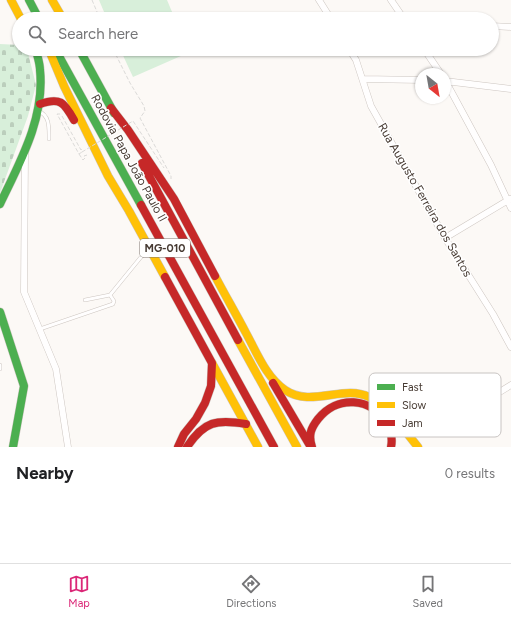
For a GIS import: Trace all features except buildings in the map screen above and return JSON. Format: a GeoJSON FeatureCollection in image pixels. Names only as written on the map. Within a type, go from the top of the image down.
{"type":"FeatureCollection","features":[{"type":"Feature","properties":{"kind":"main road"},"geometry":{"type":"LineString","coordinates":[[11,0],[17,12]]}},
{"type":"Feature","properties":{"kind":"main road"},"geometry":{"type":"LineString","coordinates":[[29,0],[35,12]]}},
{"type":"Feature","properties":{"kind":"main road"},"geometry":{"type":"LineString","coordinates":[[52,0],[59,12]]}},
{"type":"Feature","properties":{"kind":"main road"},"geometry":{"type":"LineString","coordinates":[[0,204],[25,154],[39,107],[40,72],[38,56]]}},
{"type":"Feature","properties":{"kind":"main road"},"geometry":{"type":"LineString","coordinates":[[51,56],[108,176],[258,447]]}},
{"type":"Feature","properties":{"kind":"main road","name":"Rodovia Papa João Paulo II"},"geometry":{"type":"LineString","coordinates":[[59,56],[274,447]]}},
{"type":"Feature","properties":{"kind":"main road","name":"Rodovia Papa João Paulo II"},"geometry":{"type":"LineString","coordinates":[[83,56],[297,447]]}},
{"type":"Feature","properties":{"kind":"main road"},"geometry":{"type":"LineString","coordinates":[[39,107],[52,100],[65,106],[108,176]]}},
{"type":"Feature","properties":{"kind":"main road"},"geometry":{"type":"LineString","coordinates":[[111,108],[174,199],[267,373],[311,447]]}},
{"type":"Feature","properties":{"kind":"main road"},"geometry":{"type":"LineString","coordinates":[[0,312],[24,386],[13,447]]}},
{"type":"Feature","properties":{"kind":"main road"},"geometry":{"type":"LineString","coordinates":[[178,447],[184,434],[196,419],[205,403],[211,386],[212,363]]}},
{"type":"Feature","properties":{"kind":"main road"},"geometry":{"type":"LineString","coordinates":[[267,373],[285,390],[296,396],[311,397],[355,394],[369,397]]}},
{"type":"Feature","properties":{"kind":"main road"},"geometry":{"type":"LineString","coordinates":[[311,447],[309,440],[311,427],[330,407],[345,403],[361,402],[369,407]]}},
{"type":"Feature","properties":{"kind":"main road"},"geometry":{"type":"LineString","coordinates":[[187,447],[195,434],[216,421],[232,421],[246,424]]}},
{"type":"Feature","properties":{"kind":"main road"},"geometry":{"type":"LineString","coordinates":[[391,437],[391,447]]}},
{"type":"Feature","properties":{"kind":"main road"},"geometry":{"type":"LineString","coordinates":[[409,437],[418,447]]}},
{"type":"Feature","properties":{"kind":"street"},"geometry":{"type":"LineString","coordinates":[[320,0],[327,12]]}},
{"type":"Feature","properties":{"kind":"street"},"geometry":{"type":"LineString","coordinates":[[391,0],[399,12]]}},
{"type":"Feature","properties":{"kind":"street"},"geometry":{"type":"LineString","coordinates":[[499,26],[511,27]]}},
{"type":"Feature","properties":{"kind":"street","name":"Rua Augusto Ferreira dos Santos"},"geometry":{"type":"LineString","coordinates":[[353,56],[363,79],[371,106],[445,238],[493,314],[511,347]]}},
{"type":"Feature","properties":{"kind":"street"},"geometry":{"type":"LineString","coordinates":[[429,56],[437,68]]}},
{"type":"Feature","properties":{"kind":"street"},"geometry":{"type":"LineString","coordinates":[[363,79],[415,80]]}},
{"type":"Feature","properties":{"kind":"street"},"geometry":{"type":"LineString","coordinates":[[451,82],[511,89]]}},
{"type":"Feature","properties":{"kind":"street"},"geometry":{"type":"LineString","coordinates":[[451,92],[509,199],[511,208]]}},
{"type":"Feature","properties":{"kind":"street"},"geometry":{"type":"LineString","coordinates":[[25,154],[24,292],[56,369],[68,447]]}},
{"type":"Feature","properties":{"kind":"street"},"geometry":{"type":"LineString","coordinates":[[445,238],[509,199]]}},
{"type":"Feature","properties":{"kind":"street"},"geometry":{"type":"LineString","coordinates":[[501,392],[511,386]]}},
{"type":"Feature","properties":{"kind":"lane"},"geometry":{"type":"LineString","coordinates":[[39,107],[48,121],[49,139]]}},
{"type":"Feature","properties":{"kind":"lane"},"geometry":{"type":"LineString","coordinates":[[85,300],[110,295],[149,249]]}},
{"type":"Feature","properties":{"kind":"lane"},"geometry":{"type":"LineString","coordinates":[[40,329],[113,304],[114,302],[110,295]]}},
{"type":"Feature","properties":{"kind":"path"},"geometry":{"type":"LineString","coordinates":[[92,0],[97,12]]}},
{"type":"Feature","properties":{"kind":"path"},"geometry":{"type":"LineString","coordinates":[[117,56],[144,106],[145,111],[140,118],[171,176],[171,180]]}},
{"type":"Feature","properties":{"kind":"path"},"geometry":{"type":"LineString","coordinates":[[83,148],[81,150],[60,113],[58,114],[83,160],[85,158],[84,156],[87,154]]}},
{"type":"Feature","properties":{"kind":"path"},"geometry":{"type":"LineString","coordinates":[[79,154],[133,121],[164,168]]}},
{"type":"Feature","properties":{"kind":"green space"},"geometry":{"type":"Polygon","coordinates":[[[99,0],[167,0],[172,12],[104,12],[99,0]]]}},
{"type":"Feature","properties":{"kind":"green space"},"geometry":{"type":"Polygon","coordinates":[[[0,44],[12,45],[12,56],[29,56],[36,85],[28,116],[0,193],[0,44]]]}},
{"type":"Feature","properties":{"kind":"green space"},"geometry":{"type":"Polygon","coordinates":[[[123,56],[181,56],[133,77],[123,56]]]}},
{"type":"Feature","properties":{"kind":"traffic: fast"},"geometry":{"type":"LineString","coordinates":[[29,0],[35,12]]}},
{"type":"Feature","properties":{"kind":"traffic: fast"},"geometry":{"type":"LineString","coordinates":[[0,204],[23,156],[35,122],[41,88],[40,67],[38,56]]}},
{"type":"Feature","properties":{"kind":"traffic: fast"},"geometry":{"type":"LineString","coordinates":[[59,56],[141,205]]}},
{"type":"Feature","properties":{"kind":"traffic: fast"},"geometry":{"type":"LineString","coordinates":[[83,56],[114,113]]}},
{"type":"Feature","properties":{"kind":"traffic: fast"},"geometry":{"type":"LineString","coordinates":[[0,312],[24,386],[13,447]]}},
{"type":"Feature","properties":{"kind":"traffic: slow"},"geometry":{"type":"LineString","coordinates":[[11,0],[17,12]]}},
{"type":"Feature","properties":{"kind":"traffic: slow"},"geometry":{"type":"LineString","coordinates":[[52,0],[59,12]]}},
{"type":"Feature","properties":{"kind":"traffic: slow"},"geometry":{"type":"LineString","coordinates":[[52,56],[64,86],[108,176],[165,277]]}},
{"type":"Feature","properties":{"kind":"traffic: slow"},"geometry":{"type":"LineString","coordinates":[[215,276],[262,364],[278,385],[295,395],[306,397],[349,393],[369,397]]}},
{"type":"Feature","properties":{"kind":"traffic: slow"},"geometry":{"type":"LineString","coordinates":[[238,340],[297,447]]}},
{"type":"Feature","properties":{"kind":"traffic: slow"},"geometry":{"type":"LineString","coordinates":[[212,363],[258,447]]}},
{"type":"Feature","properties":{"kind":"traffic: slow"},"geometry":{"type":"LineString","coordinates":[[410,437],[418,447]]}},
{"type":"Feature","properties":{"kind":"traffic: jam"},"geometry":{"type":"LineString","coordinates":[[40,104],[57,101],[64,105],[74,120]]}},
{"type":"Feature","properties":{"kind":"traffic: jam"},"geometry":{"type":"LineString","coordinates":[[111,108],[128,130],[174,199],[215,276]]}},
{"type":"Feature","properties":{"kind":"traffic: jam"},"geometry":{"type":"LineString","coordinates":[[142,163],[238,340]]}},
{"type":"Feature","properties":{"kind":"traffic: jam"},"geometry":{"type":"LineString","coordinates":[[141,205],[274,447]]}},
{"type":"Feature","properties":{"kind":"traffic: jam"},"geometry":{"type":"LineString","coordinates":[[165,277],[212,363],[211,386],[205,403],[196,419],[184,434],[178,447]]}},
{"type":"Feature","properties":{"kind":"traffic: jam"},"geometry":{"type":"LineString","coordinates":[[273,383],[309,444]]}},
{"type":"Feature","properties":{"kind":"traffic: jam"},"geometry":{"type":"LineString","coordinates":[[312,447],[310,439],[311,432],[318,419],[326,411],[344,403],[354,402],[369,407]]}},
{"type":"Feature","properties":{"kind":"traffic: jam"},"geometry":{"type":"LineString","coordinates":[[187,447],[199,432],[212,424],[219,422],[236,422],[246,424]]}},
{"type":"Feature","properties":{"kind":"traffic: jam"},"geometry":{"type":"LineString","coordinates":[[391,447],[392,437]]}}]}
